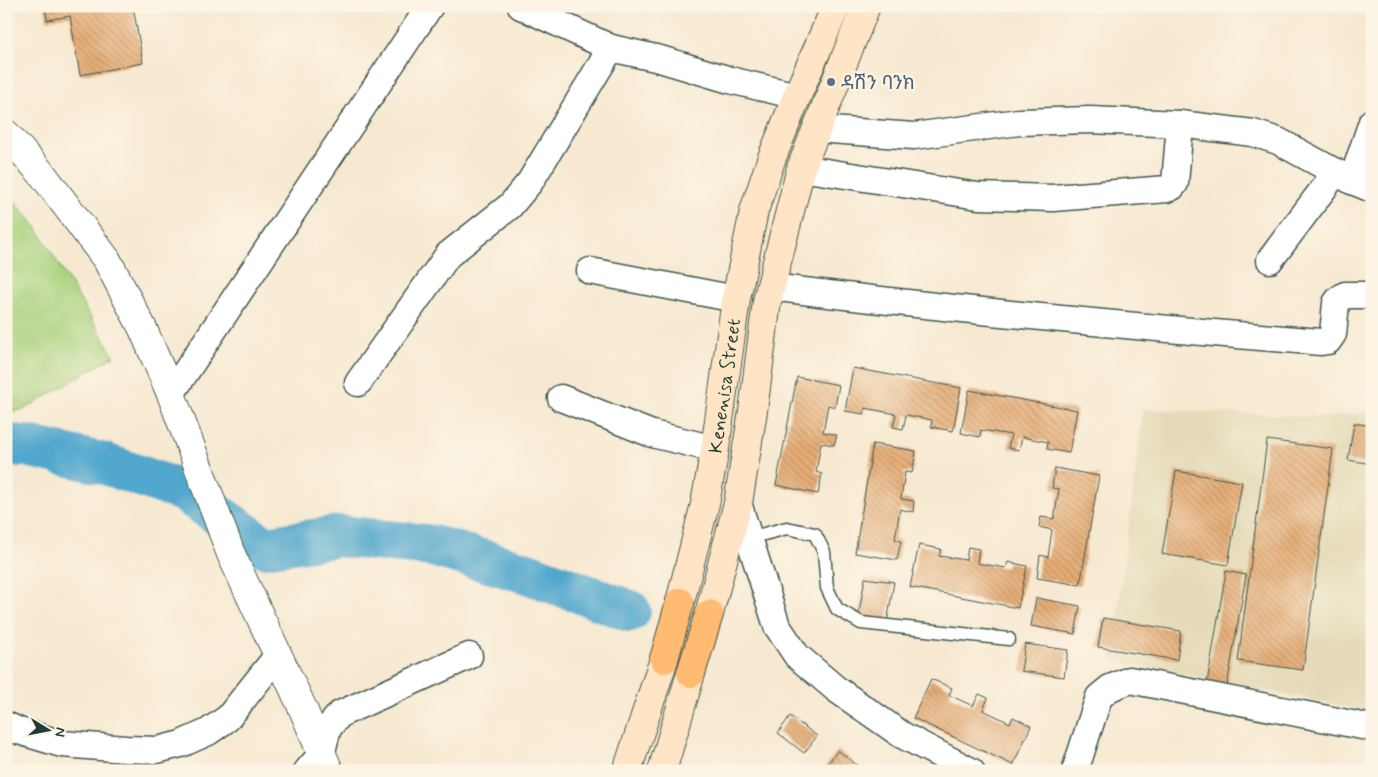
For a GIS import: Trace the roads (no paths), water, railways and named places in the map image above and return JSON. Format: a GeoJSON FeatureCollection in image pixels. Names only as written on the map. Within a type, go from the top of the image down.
{"type":"FeatureCollection","features":[{"type":"Feature","properties":{"kind":"main road","name":"Kenenisa Street"},"geometry":{"type":"LineString","coordinates":[[628,771],[664,659],[705,504],[715,449],[736,299],[754,211],[771,160],[836,6]]}},
{"type":"Feature","properties":{"kind":"main road","name":"Kenenisa Street"},"geometry":{"type":"LineString","coordinates":[[662,771],[709,614],[738,503],[753,411],[767,301],[801,168],[866,6]]}},
{"type":"Feature","properties":{"kind":"street"},"geometry":{"type":"LineString","coordinates":[[171,394],[430,6]]}},
{"type":"Feature","properties":{"kind":"street"},"geometry":{"type":"LineString","coordinates":[[521,6],[611,48],[660,59],[730,80],[797,96]]}},
{"type":"Feature","properties":{"kind":"street"},"geometry":{"type":"LineString","coordinates":[[358,383],[448,255],[510,206],[530,182],[611,48]]}},
{"type":"Feature","properties":{"kind":"street"},"geometry":{"type":"LineString","coordinates":[[816,128],[914,136],[1019,122],[1090,120],[1180,124],[1253,133],[1266,137],[1278,141],[1353,181]]}},
{"type":"Feature","properties":{"kind":"street"},"geometry":{"type":"LineString","coordinates":[[1270,260],[1353,181],[1372,122]]}},
{"type":"Feature","properties":{"kind":"street"},"geometry":{"type":"LineString","coordinates":[[801,168],[978,196],[1053,198],[1167,189],[1175,183],[1180,124]]}},
{"type":"Feature","properties":{"kind":"street"},"geometry":{"type":"LineString","coordinates":[[6,134],[43,175],[107,260],[143,329],[171,394],[230,554],[303,709],[319,766]]}},
{"type":"Feature","properties":{"kind":"street"},"geometry":{"type":"LineString","coordinates":[[590,271],[736,299]]}},
{"type":"Feature","properties":{"kind":"street"},"geometry":{"type":"LineString","coordinates":[[771,287],[872,300],[965,308],[1132,327],[1321,342],[1328,341],[1333,334],[1336,303],[1339,299],[1345,295],[1372,295]]}},
{"type":"Feature","properties":{"kind":"street"},"geometry":{"type":"LineString","coordinates":[[561,398],[652,434],[715,449]]}},
{"type":"Feature","properties":{"kind":"street"},"geometry":{"type":"LineString","coordinates":[[738,503],[777,626],[797,656],[836,689],[902,735],[971,771]]}},
{"type":"Feature","properties":{"kind":"street"},"geometry":{"type":"LineString","coordinates":[[6,725],[19,732],[71,744],[157,750],[181,744],[208,732],[228,718],[278,655]]}},
{"type":"Feature","properties":{"kind":"street"},"geometry":{"type":"LineString","coordinates":[[319,766],[328,728],[340,714],[469,656]]}},
{"type":"Feature","properties":{"kind":"street"},"geometry":{"type":"LineString","coordinates":[[1075,771],[1099,697],[1110,688],[1130,680],[1372,728]]}},
{"type":"Feature","properties":{"kind":"lane"},"geometry":{"type":"LineString","coordinates":[[749,538],[788,528],[815,534],[824,552],[826,588],[837,609],[861,623],[1009,639]]}},
{"type":"Feature","properties":{"kind":"waterway"},"geometry":{"type":"LineString","coordinates":[[6,445],[27,446],[105,464],[183,491],[265,547],[339,536],[433,546],[527,573],[630,611]]}},
{"type":"Feature","properties":{"kind":"place","name":"ዳሽን ባንክ"},"geometry":{"type":"Point","coordinates":[831,82]}}]}
